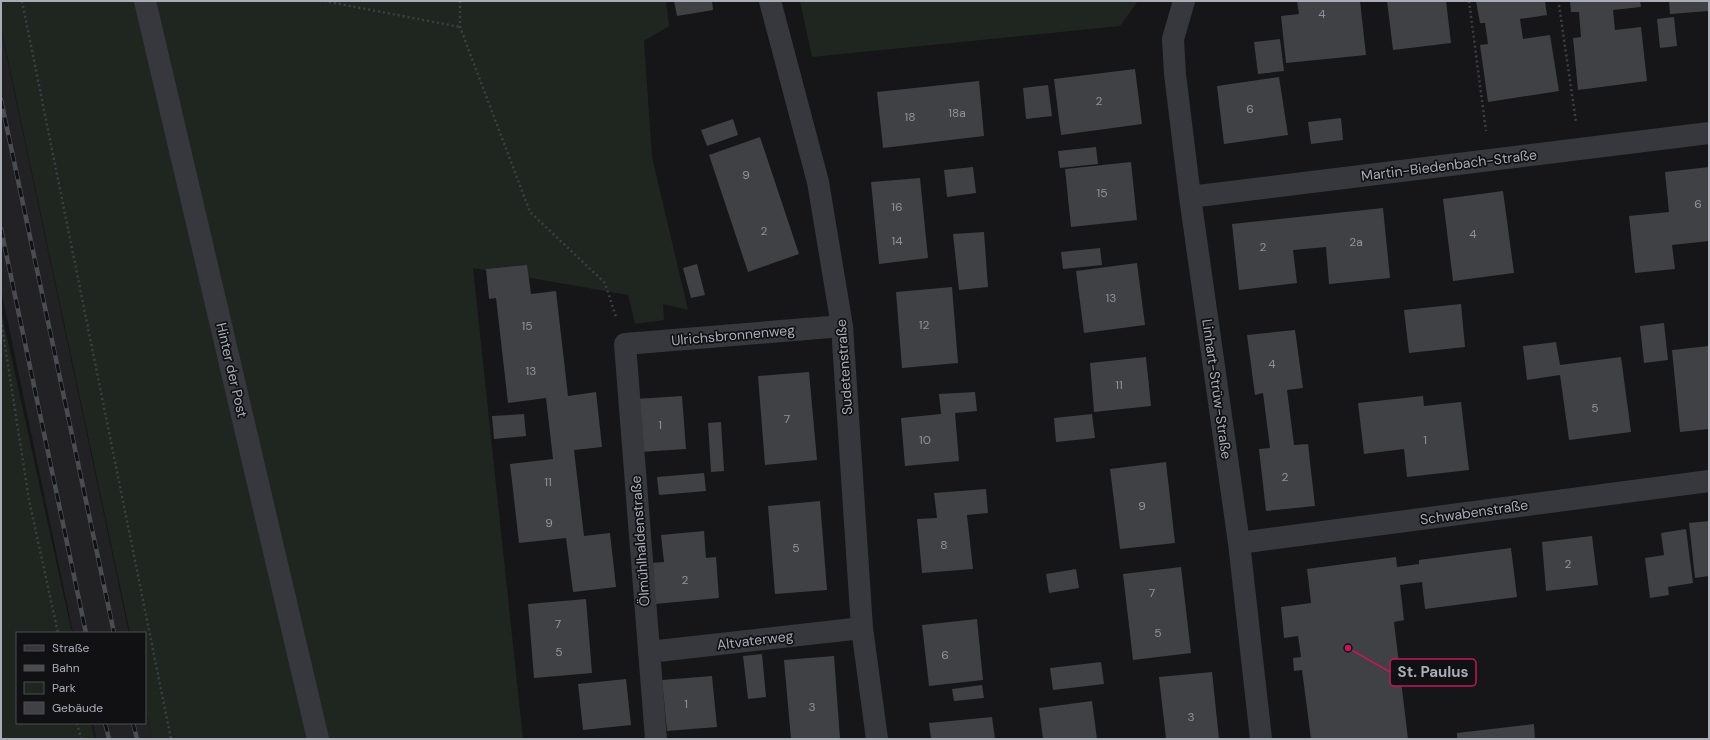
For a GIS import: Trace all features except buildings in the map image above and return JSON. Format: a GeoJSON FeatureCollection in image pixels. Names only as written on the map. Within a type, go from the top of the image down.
{"type":"FeatureCollection","features":[{"type":"Feature","properties":{"kind":"street","name":"Hinter der Post"},"geometry":{"type":"LineString","coordinates":[[146,1],[318,739]]}},
{"type":"Feature","properties":{"kind":"street","name":"Sudetenstraße"},"geometry":{"type":"LineString","coordinates":[[770,1],[818,182],[842,326],[862,628],[877,739]]}},
{"type":"Feature","properties":{"kind":"street","name":"Linhart-Strüw-Straße"},"geometry":{"type":"LineString","coordinates":[[1184,1],[1173,38],[1175,74],[1190,197],[1239,543],[1261,739]]}},
{"type":"Feature","properties":{"kind":"street","name":"Martin-Biedenbach-Straße"},"geometry":{"type":"LineString","coordinates":[[1190,197],[1709,133]]}},
{"type":"Feature","properties":{"kind":"street","name":"Ulrichsbronnenweg"},"geometry":{"type":"LineString","coordinates":[[625,344],[842,326]]}},
{"type":"Feature","properties":{"kind":"street","name":"Ölmühlhaldenstraße"},"geometry":{"type":"LineString","coordinates":[[625,344],[656,739]]}},
{"type":"Feature","properties":{"kind":"street","name":"Schwabenstraße"},"geometry":{"type":"LineString","coordinates":[[1239,543],[1709,481]]}},
{"type":"Feature","properties":{"kind":"street","name":"Altvaterweg"},"geometry":{"type":"LineString","coordinates":[[649,652],[862,628]]}},
{"type":"Feature","properties":{"kind":"path"},"geometry":{"type":"LineString","coordinates":[[22,1],[171,739]]}},
{"type":"Feature","properties":{"kind":"path"},"geometry":{"type":"LineString","coordinates":[[324,1],[460,27]]}},
{"type":"Feature","properties":{"kind":"path"},"geometry":{"type":"LineString","coordinates":[[460,1],[460,27],[530,212],[605,283],[625,344]]}},
{"type":"Feature","properties":{"kind":"path"},"geometry":{"type":"LineString","coordinates":[[1469,1],[1489,160]]}},
{"type":"Feature","properties":{"kind":"path"},"geometry":{"type":"LineString","coordinates":[[1559,5],[1581,149]]}},
{"type":"Feature","properties":{"kind":"path"},"geometry":{"type":"LineString","coordinates":[[1,320],[29,500],[58,632]]}},
{"type":"Feature","properties":{"kind":"path"},"geometry":{"type":"LineString","coordinates":[[77,724],[81,739]]}},
{"type":"Feature","properties":{"kind":"shaded area"},"geometry":{"type":"Polygon","coordinates":[[[1,29],[129,632],[73,632],[1,289],[1,29]]]}},
{"type":"Feature","properties":{"kind":"shaded area"},"geometry":{"type":"Polygon","coordinates":[[[146,712],[152,739],[96,739],[93,724],[146,724],[146,712]]]}},
{"type":"Feature","properties":{"kind":"green space"},"geometry":{"type":"Polygon","coordinates":[[[1,1],[666,1],[669,26],[644,41],[652,157],[688,310],[663,304],[664,320],[635,324],[628,295],[473,268],[523,739],[152,739],[146,710],[146,632],[130,632],[1,27],[1,1]]]}},
{"type":"Feature","properties":{"kind":"green space"},"geometry":{"type":"Polygon","coordinates":[[[800,1],[1138,1],[1120,26],[812,57],[800,1]]]}},
{"type":"Feature","properties":{"kind":"green space"},"geometry":{"type":"Polygon","coordinates":[[[1,310],[72,632],[16,632],[16,724],[91,724],[95,739],[1,739],[1,310]]]}},
{"type":"Feature","properties":{"kind":"railway"},"geometry":{"type":"LineString","coordinates":[[1,100],[114,632]]}},
{"type":"Feature","properties":{"kind":"railway"},"geometry":{"type":"LineString","coordinates":[[1,229],[86,632]]}},
{"type":"Feature","properties":{"kind":"railway"},"geometry":{"type":"LineString","coordinates":[[105,724],[109,739]]}},
{"type":"Feature","properties":{"kind":"railway"},"geometry":{"type":"LineString","coordinates":[[133,724],[137,739]]}},
{"type":"Feature","properties":{"kind":"place","name":"St. Paulus"},"geometry":{"type":"Point","coordinates":[1348,648]}}]}
